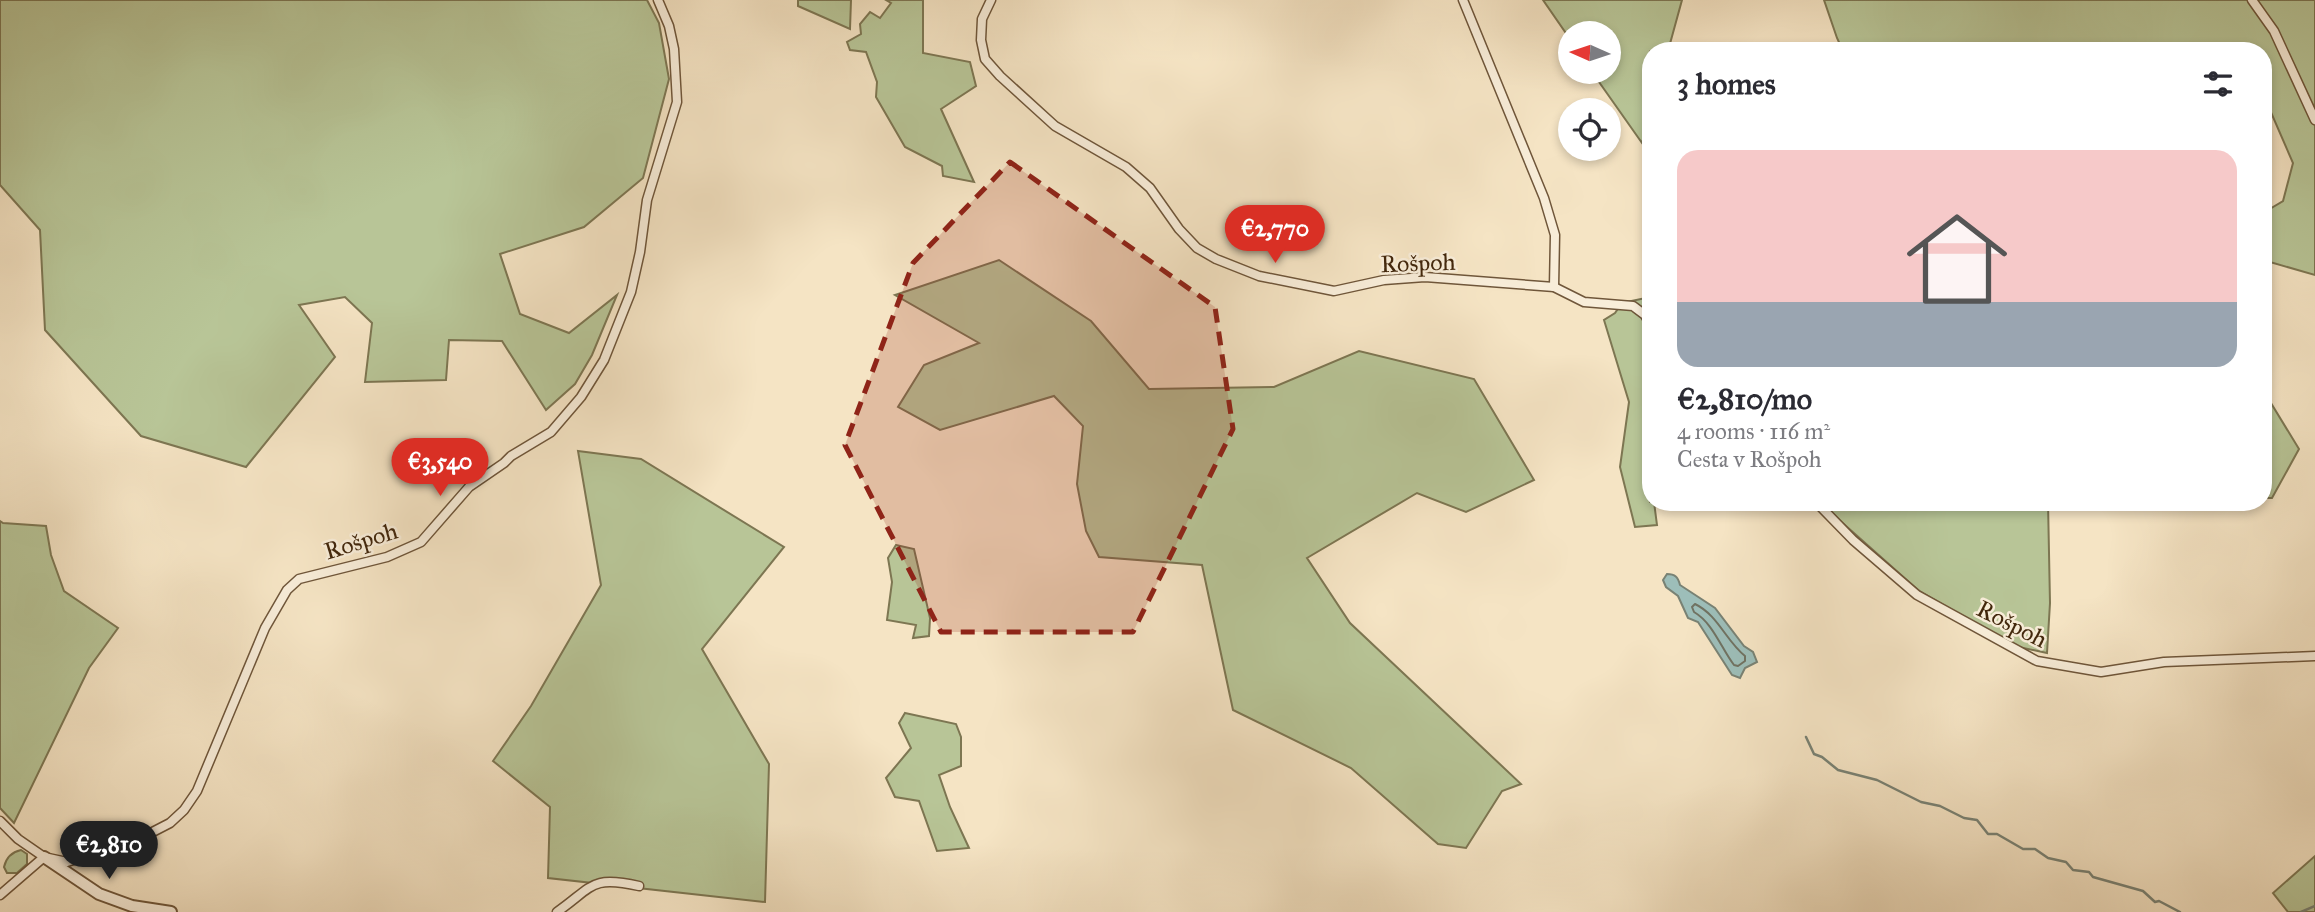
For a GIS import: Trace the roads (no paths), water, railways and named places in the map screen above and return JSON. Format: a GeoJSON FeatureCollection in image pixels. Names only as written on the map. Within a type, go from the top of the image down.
{"type":"FeatureCollection","features":[{"type":"Feature","properties":{"kind":"street","name":"Rošpoh"},"geometry":{"type":"LineString","coordinates":[[44,857],[67,862],[139,839],[170,823],[184,810],[197,791],[265,628],[287,590],[299,579],[387,557],[421,542],[469,487],[551,432],[581,397],[604,360],[631,292],[647,200],[677,102],[674,49],[669,26],[658,0]]}},
{"type":"Feature","properties":{"kind":"street","name":"Rošpoh"},"geometry":{"type":"LineString","coordinates":[[990,0],[982,19],[981,40],[985,59],[1055,126],[1126,167],[1150,188],[1179,229],[1197,248],[1216,259],[1259,276],[1334,291],[1384,280],[1425,277],[1554,287],[1567,296],[1584,302],[1633,306],[1642,313]]}},
{"type":"Feature","properties":{"kind":"street"},"geometry":{"type":"LineString","coordinates":[[1462,0],[1544,198],[1555,236],[1554,287]]}},
{"type":"Feature","properties":{"kind":"street"},"geometry":{"type":"LineString","coordinates":[[2252,0],[2274,30],[2315,120]]}},
{"type":"Feature","properties":{"kind":"street","name":"Rošpoh"},"geometry":{"type":"LineString","coordinates":[[1825,511],[1861,547],[1917,595],[2037,661],[2101,672],[2164,662],[2315,656]]}},
{"type":"Feature","properties":{"kind":"street"},"geometry":{"type":"LineString","coordinates":[[0,821],[18,839],[99,894],[132,906],[171,912]]}},
{"type":"Feature","properties":{"kind":"street"},"geometry":{"type":"LineString","coordinates":[[0,895],[44,857]]}},
{"type":"Feature","properties":{"kind":"street"},"geometry":{"type":"LineString","coordinates":[[557,912],[590,886],[598,883],[617,882],[639,886]]}},
{"type":"Feature","properties":{"kind":"water"},"geometry":{"type":"Polygon","coordinates":[[[1667,574],[1676,576],[1680,585],[1715,608],[1744,646],[1753,652],[1757,662],[1745,668],[1740,678],[1732,675],[1698,622],[1688,618],[1678,596],[1666,587],[1663,580],[1667,574]]]}},
{"type":"Feature","properties":{"kind":"waterway"},"geometry":{"type":"LineString","coordinates":[[1806,737],[1814,754],[1838,770],[1877,780],[1921,802],[1977,820],[1988,834],[1997,834],[2023,849],[2035,849],[2048,858],[2066,862],[2073,870],[2089,872],[2093,877],[2143,891],[2155,902],[2159,901],[2180,912]]}},
{"type":"Feature","properties":{"kind":"waterway"},"geometry":{"type":"LineString","coordinates":[[2301,912],[2315,906]]}}]}
